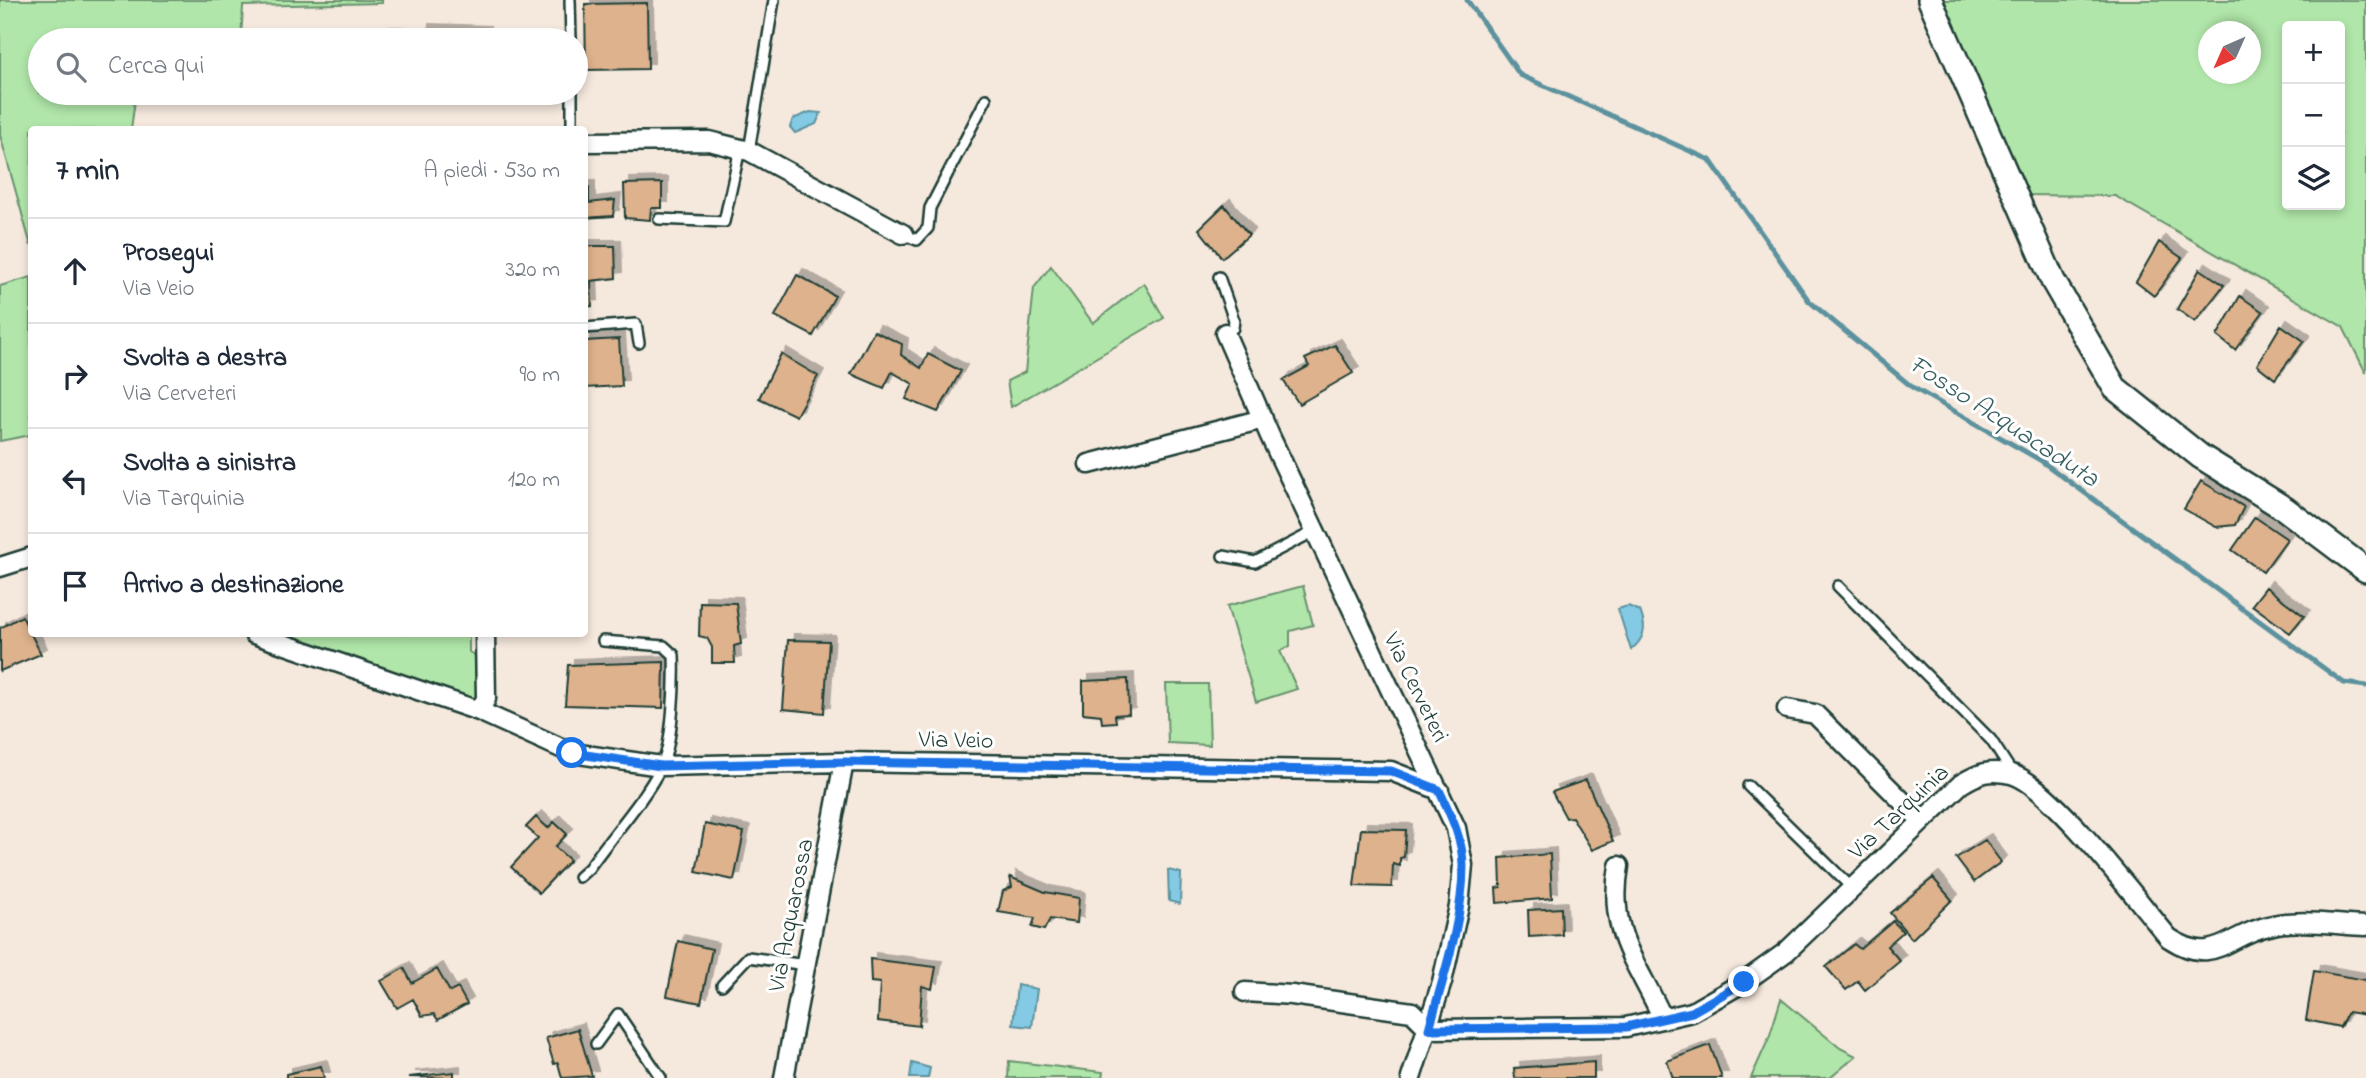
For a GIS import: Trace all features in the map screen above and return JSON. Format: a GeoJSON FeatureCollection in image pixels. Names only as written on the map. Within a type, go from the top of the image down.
{"type":"FeatureCollection","features":[{"type":"Feature","properties":{"kind":"street"},"geometry":{"type":"LineString","coordinates":[[1930,0],[2053,281],[2115,388],[2200,456],[2285,509],[2366,570]]}},
{"type":"Feature","properties":{"kind":"street"},"geometry":{"type":"LineString","coordinates":[[588,142],[709,141],[745,150],[903,234]]}},
{"type":"Feature","properties":{"kind":"street","name":"Via Cerveteri"},"geometry":{"type":"LineString","coordinates":[[1225,333],[1315,531],[1456,828],[1463,865],[1458,906],[1429,1029],[1411,1078]]}},
{"type":"Feature","properties":{"kind":"street"},"geometry":{"type":"LineString","coordinates":[[1089,464],[1263,419]]}},
{"type":"Feature","properties":{"kind":"street"},"geometry":{"type":"LineString","coordinates":[[0,567],[28,558]]}},
{"type":"Feature","properties":{"kind":"street","name":"Via Veio"},"geometry":{"type":"LineString","coordinates":[[263,637],[479,711],[572,753],[661,766],[844,762],[1391,771],[1439,790]]}},
{"type":"Feature","properties":{"kind":"street"},"geometry":{"type":"LineString","coordinates":[[479,711],[486,699],[485,637]]}},
{"type":"Feature","properties":{"kind":"street"},"geometry":{"type":"LineString","coordinates":[[1787,709],[1815,714],[1922,821]]}},
{"type":"Feature","properties":{"kind":"street","name":"Via Acquarossa"},"geometry":{"type":"LineString","coordinates":[[784,1078],[844,762]]}},
{"type":"Feature","properties":{"kind":"street","name":"Via Tarquinia"},"geometry":{"type":"LineString","coordinates":[[1429,1029],[1626,1027],[1692,1012],[1744,982],[1786,952],[1961,783],[1982,771],[2014,774]]}},
{"type":"Feature","properties":{"kind":"street"},"geometry":{"type":"LineString","coordinates":[[2014,774],[2056,804],[2169,938],[2188,950],[2209,951],[2267,926],[2294,923],[2366,926]]}},
{"type":"Feature","properties":{"kind":"street"},"geometry":{"type":"LineString","coordinates":[[1619,866],[1615,915],[1627,952],[1663,1019]]}},
{"type":"Feature","properties":{"kind":"street"},"geometry":{"type":"LineString","coordinates":[[1245,992],[1292,995],[1412,1012],[1429,1029]]}},
{"type":"Feature","properties":{"kind":"lane"},"geometry":{"type":"LineString","coordinates":[[570,0],[571,28]]}},
{"type":"Feature","properties":{"kind":"lane"},"geometry":{"type":"LineString","coordinates":[[659,219],[724,222],[745,150],[774,0]]}},
{"type":"Feature","properties":{"kind":"lane"},"geometry":{"type":"LineString","coordinates":[[903,234],[917,240],[928,228],[930,208],[986,99]]}},
{"type":"Feature","properties":{"kind":"lane"},"geometry":{"type":"LineString","coordinates":[[572,105],[572,126]]}},
{"type":"Feature","properties":{"kind":"lane"},"geometry":{"type":"LineString","coordinates":[[1219,277],[1234,320],[1233,328],[1225,333]]}},
{"type":"Feature","properties":{"kind":"lane"},"geometry":{"type":"LineString","coordinates":[[588,328],[636,324],[639,343]]}},
{"type":"Feature","properties":{"kind":"lane"},"geometry":{"type":"LineString","coordinates":[[1223,556],[1255,562],[1315,531]]}},
{"type":"Feature","properties":{"kind":"lane"},"geometry":{"type":"LineString","coordinates":[[1838,586],[1991,740],[2014,774]]}},
{"type":"Feature","properties":{"kind":"lane"},"geometry":{"type":"LineString","coordinates":[[579,877],[589,868],[661,766],[669,740],[676,688],[674,655],[664,646],[603,641]]}},
{"type":"Feature","properties":{"kind":"lane"},"geometry":{"type":"LineString","coordinates":[[1748,786],[1852,888]]}},
{"type":"Feature","properties":{"kind":"lane"},"geometry":{"type":"LineString","coordinates":[[722,985],[748,957],[806,965]]}},
{"type":"Feature","properties":{"kind":"lane"},"geometry":{"type":"LineString","coordinates":[[596,1044],[618,1014],[661,1078]]}},
{"type":"Feature","properties":{"kind":"green space"},"geometry":{"type":"Polygon","coordinates":[[[0,0],[382,0],[382,3],[243,6],[242,28],[28,28],[28,105],[134,105],[131,126],[28,126],[28,235],[0,135],[0,0]]]}},
{"type":"Feature","properties":{"kind":"green space"},"geometry":{"type":"Polygon","coordinates":[[[1932,0],[2366,0],[2366,373],[2343,327],[2115,196],[2025,195],[1932,0]]]}},
{"type":"Feature","properties":{"kind":"green space"},"geometry":{"type":"Polygon","coordinates":[[[1051,266],[1093,323],[1144,283],[1164,318],[1011,407],[1007,381],[1025,372],[1034,288],[1051,266]]]}},
{"type":"Feature","properties":{"kind":"green space"},"geometry":{"type":"Polygon","coordinates":[[[28,278],[28,436],[0,441],[0,286],[28,278]]]}},
{"type":"Feature","properties":{"kind":"green space"},"geometry":{"type":"Polygon","coordinates":[[[1303,586],[1313,625],[1290,631],[1290,646],[1280,651],[1297,689],[1256,702],[1227,606],[1303,586]]]}},
{"type":"Feature","properties":{"kind":"green space"},"geometry":{"type":"Polygon","coordinates":[[[283,637],[469,637],[469,652],[483,660],[476,706],[283,637]]]}},
{"type":"Feature","properties":{"kind":"green space"},"geometry":{"type":"Polygon","coordinates":[[[1166,684],[1208,684],[1210,745],[1168,743],[1166,684]]]}},
{"type":"Feature","properties":{"kind":"green space"},"geometry":{"type":"Polygon","coordinates":[[[1781,999],[1840,1048],[1856,1056],[1830,1078],[1751,1078],[1769,1038],[1781,999]]]}},
{"type":"Feature","properties":{"kind":"green space"},"geometry":{"type":"Polygon","coordinates":[[[1009,1061],[1103,1072],[1102,1078],[1008,1078],[1009,1061]]]}},
{"type":"Feature","properties":{"kind":"water"},"geometry":{"type":"Polygon","coordinates":[[[810,112],[821,113],[816,124],[795,133],[790,127],[793,119],[810,112]]]}},
{"type":"Feature","properties":{"kind":"water"},"geometry":{"type":"Polygon","coordinates":[[[1628,606],[1640,611],[1644,623],[1642,637],[1631,650],[1618,609],[1628,606]]]}},
{"type":"Feature","properties":{"kind":"water"},"geometry":{"type":"Polygon","coordinates":[[[1168,870],[1181,873],[1180,904],[1169,901],[1168,870]]]}},
{"type":"Feature","properties":{"kind":"water"},"geometry":{"type":"Polygon","coordinates":[[[1017,985],[1037,989],[1032,1027],[1013,1025],[1017,985]]]}},
{"type":"Feature","properties":{"kind":"water"},"geometry":{"type":"Polygon","coordinates":[[[912,1063],[930,1068],[928,1078],[910,1078],[912,1063]]]}},
{"type":"Feature","properties":{"kind":"building"},"geometry":{"type":"Polygon","coordinates":[[[647,3],[648,69],[588,70],[585,4],[647,3]]]}},
{"type":"Feature","properties":{"kind":"building"},"geometry":{"type":"Polygon","coordinates":[[[662,183],[662,208],[651,208],[650,220],[625,218],[624,184],[662,183]]]}},
{"type":"Feature","properties":{"kind":"building"},"geometry":{"type":"Polygon","coordinates":[[[588,187],[589,203],[615,200],[613,216],[588,218],[588,187]]]}},
{"type":"Feature","properties":{"kind":"building"},"geometry":{"type":"Polygon","coordinates":[[[1224,205],[1249,235],[1222,258],[1199,229],[1224,205]]]}},
{"type":"Feature","properties":{"kind":"building"},"geometry":{"type":"Polygon","coordinates":[[[2159,242],[2182,258],[2154,296],[2136,282],[2159,242]]]}},
{"type":"Feature","properties":{"kind":"building"},"geometry":{"type":"Polygon","coordinates":[[[588,246],[615,246],[616,278],[591,281],[592,306],[588,306],[588,246]]]}},
{"type":"Feature","properties":{"kind":"building"},"geometry":{"type":"Polygon","coordinates":[[[2200,269],[2224,285],[2195,322],[2177,309],[2200,269]]]}},
{"type":"Feature","properties":{"kind":"building"},"geometry":{"type":"Polygon","coordinates":[[[797,275],[835,296],[813,336],[775,316],[797,275]]]}},
{"type":"Feature","properties":{"kind":"building"},"geometry":{"type":"Polygon","coordinates":[[[2240,296],[2263,312],[2235,350],[2217,336],[2240,296]]]}},
{"type":"Feature","properties":{"kind":"building"},"geometry":{"type":"Polygon","coordinates":[[[2281,325],[2304,341],[2275,379],[2257,365],[2281,325]]]}},
{"type":"Feature","properties":{"kind":"building"},"geometry":{"type":"Polygon","coordinates":[[[874,331],[902,344],[901,355],[921,368],[928,354],[961,371],[938,412],[906,399],[913,384],[892,372],[884,388],[851,374],[874,331]]]}},
{"type":"Feature","properties":{"kind":"building"},"geometry":{"type":"Polygon","coordinates":[[[619,339],[622,386],[588,388],[588,341],[619,339]]]}},
{"type":"Feature","properties":{"kind":"building"},"geometry":{"type":"Polygon","coordinates":[[[1335,345],[1353,373],[1299,404],[1283,380],[1309,366],[1305,359],[1335,345]]]}},
{"type":"Feature","properties":{"kind":"building"},"geometry":{"type":"Polygon","coordinates":[[[781,354],[818,376],[796,416],[759,398],[781,354]]]}},
{"type":"Feature","properties":{"kind":"building"},"geometry":{"type":"Polygon","coordinates":[[[2201,481],[2244,507],[2235,525],[2216,527],[2184,509],[2201,481]]]}},
{"type":"Feature","properties":{"kind":"building"},"geometry":{"type":"Polygon","coordinates":[[[2255,517],[2287,539],[2263,572],[2232,550],[2255,517]]]}},
{"type":"Feature","properties":{"kind":"building"},"geometry":{"type":"Polygon","coordinates":[[[2266,587],[2304,616],[2290,633],[2252,605],[2266,587]]]}},
{"type":"Feature","properties":{"kind":"building"},"geometry":{"type":"Polygon","coordinates":[[[700,602],[736,603],[741,644],[734,646],[735,663],[712,663],[712,647],[707,638],[699,636],[700,602]]]}},
{"type":"Feature","properties":{"kind":"building"},"geometry":{"type":"Polygon","coordinates":[[[22,616],[28,628],[28,637],[32,637],[41,654],[0,671],[0,628],[22,616]]]}},
{"type":"Feature","properties":{"kind":"building"},"geometry":{"type":"Polygon","coordinates":[[[788,640],[829,641],[824,713],[783,709],[788,640]]]}},
{"type":"Feature","properties":{"kind":"building"},"geometry":{"type":"Polygon","coordinates":[[[664,662],[663,708],[565,705],[568,665],[664,662]]]}},
{"type":"Feature","properties":{"kind":"building"},"geometry":{"type":"Polygon","coordinates":[[[1128,679],[1129,714],[1115,715],[1116,722],[1102,723],[1101,715],[1083,713],[1083,681],[1128,679]]]}},
{"type":"Feature","properties":{"kind":"building"},"geometry":{"type":"Polygon","coordinates":[[[1586,780],[1613,841],[1592,850],[1572,817],[1566,818],[1552,792],[1586,780]]]}},
{"type":"Feature","properties":{"kind":"building"},"geometry":{"type":"Polygon","coordinates":[[[536,817],[548,828],[554,822],[567,834],[555,847],[570,860],[539,893],[511,867],[538,838],[526,827],[536,817]]]}},
{"type":"Feature","properties":{"kind":"building"},"geometry":{"type":"Polygon","coordinates":[[[705,824],[744,832],[734,880],[696,872],[705,824]]]}},
{"type":"Feature","properties":{"kind":"building"},"geometry":{"type":"Polygon","coordinates":[[[1361,829],[1406,830],[1404,857],[1400,858],[1400,866],[1393,864],[1392,887],[1354,886],[1361,829]]]}},
{"type":"Feature","properties":{"kind":"building"},"geometry":{"type":"Polygon","coordinates":[[[1985,840],[2001,862],[1974,882],[1956,858],[1985,840]]]}},
{"type":"Feature","properties":{"kind":"building"},"geometry":{"type":"Polygon","coordinates":[[[1550,854],[1552,898],[1497,903],[1496,888],[1501,887],[1500,858],[1550,854]]]}},
{"type":"Feature","properties":{"kind":"building"},"geometry":{"type":"Polygon","coordinates":[[[1010,877],[1045,892],[1079,898],[1077,923],[1050,919],[1044,930],[1032,927],[1035,918],[998,912],[1003,891],[1012,887],[1010,877]]]}},
{"type":"Feature","properties":{"kind":"building"},"geometry":{"type":"Polygon","coordinates":[[[1933,878],[1952,900],[1912,939],[1890,913],[1933,878]]]}},
{"type":"Feature","properties":{"kind":"building"},"geometry":{"type":"Polygon","coordinates":[[[1561,908],[1562,935],[1529,937],[1528,910],[1561,908]]]}},
{"type":"Feature","properties":{"kind":"building"},"geometry":{"type":"Polygon","coordinates":[[[1893,921],[1903,932],[1887,946],[1900,961],[1865,990],[1858,981],[1846,990],[1826,967],[1854,944],[1860,949],[1893,921]]]}},
{"type":"Feature","properties":{"kind":"building"},"geometry":{"type":"Polygon","coordinates":[[[678,941],[712,949],[701,1003],[667,996],[678,941]]]}},
{"type":"Feature","properties":{"kind":"building"},"geometry":{"type":"Polygon","coordinates":[[[870,959],[936,967],[932,989],[922,986],[919,1026],[878,1021],[880,983],[871,982],[870,959]]]}},
{"type":"Feature","properties":{"kind":"building"},"geometry":{"type":"Polygon","coordinates":[[[404,968],[412,983],[437,969],[450,992],[458,988],[467,1004],[438,1020],[434,1014],[422,1016],[413,999],[397,1008],[381,981],[404,968]]]}},
{"type":"Feature","properties":{"kind":"building"},"geometry":{"type":"Polygon","coordinates":[[[2314,971],[2366,980],[2366,1015],[2348,1012],[2340,1027],[2306,1020],[2314,971]]]}},
{"type":"Feature","properties":{"kind":"building"},"geometry":{"type":"Polygon","coordinates":[[[578,1029],[592,1076],[562,1078],[558,1063],[554,1064],[546,1038],[578,1029]]]}},
{"type":"Feature","properties":{"kind":"building"},"geometry":{"type":"Polygon","coordinates":[[[1710,1045],[1722,1078],[1673,1078],[1667,1061],[1710,1045]]]}},
{"type":"Feature","properties":{"kind":"building"},"geometry":{"type":"Polygon","coordinates":[[[1594,1062],[1594,1078],[1515,1078],[1514,1068],[1594,1062]]]}},
{"type":"Feature","properties":{"kind":"building"},"geometry":{"type":"Polygon","coordinates":[[[321,1066],[324,1078],[286,1078],[286,1074],[321,1066]]]}},
{"type":"Feature","properties":{"kind":"building"},"geometry":{"type":"Polygon","coordinates":[[[454,1072],[454,1078],[409,1077],[454,1072]]]}},
{"type":"Feature","properties":{"kind":"waterway","name":"Fosso Acquacaduta"},"geometry":{"type":"LineString","coordinates":[[1467,0],[1520,75],[1710,160],[1809,301],[1912,387],[2040,460],[2344,683],[2366,686]]}},
{"type":"Feature","properties":{"kind":"route"},"geometry":{"type":"LineString","coordinates":[[572,753],[661,766],[844,762],[1391,771],[1439,790],[1456,828],[1463,865],[1458,906],[1429,1029],[1626,1027],[1692,1012],[1744,982]]}}]}
